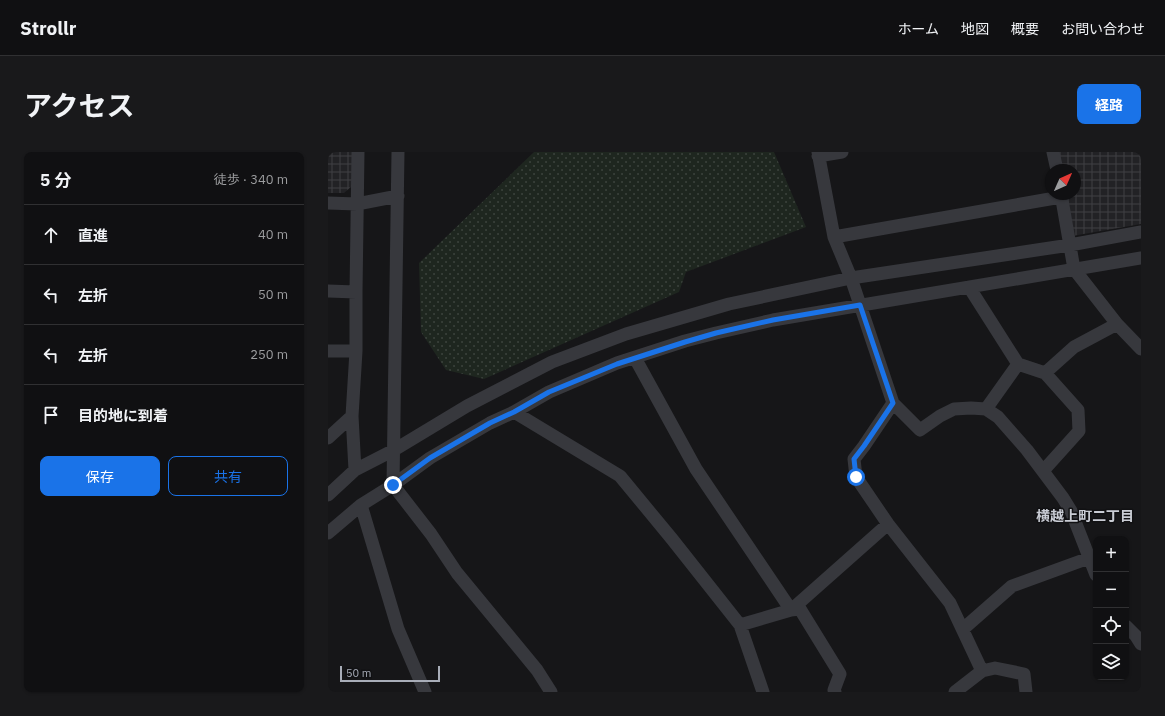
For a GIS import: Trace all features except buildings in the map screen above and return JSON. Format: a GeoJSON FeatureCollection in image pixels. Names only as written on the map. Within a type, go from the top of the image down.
{"type":"FeatureCollection","features":[{"type":"Feature","properties":{"kind":"street"},"geometry":{"type":"LineString","coordinates":[[355,470],[352,416],[356,351],[358,152]]}},
{"type":"Feature","properties":{"kind":"street"},"geometry":{"type":"LineString","coordinates":[[398,152],[393,485],[431,534],[458,573],[537,670],[551,692]]}},
{"type":"Feature","properties":{"kind":"street"},"geometry":{"type":"LineString","coordinates":[[842,152],[818,154],[834,237],[851,278],[893,403],[920,430],[940,416],[954,409],[986,409],[998,417],[1027,450],[1063,498],[1071,511],[1095,572]]}},
{"type":"Feature","properties":{"kind":"street"},"geometry":{"type":"LineString","coordinates":[[1053,152],[1055,164]]}},
{"type":"Feature","properties":{"kind":"street"},"geometry":{"type":"LineString","coordinates":[[328,203],[357,204],[398,196]]}},
{"type":"Feature","properties":{"kind":"street"},"geometry":{"type":"LineString","coordinates":[[834,237],[1045,198]]}},
{"type":"Feature","properties":{"kind":"street"},"geometry":{"type":"LineString","coordinates":[[1062,200],[1074,269],[1117,324],[1141,349]]}},
{"type":"Feature","properties":{"kind":"street"},"geometry":{"type":"LineString","coordinates":[[328,495],[355,470],[394,450],[467,406],[552,362],[626,334],[729,304],[851,278],[1141,232]]}},
{"type":"Feature","properties":{"kind":"street"},"geometry":{"type":"LineString","coordinates":[[328,533],[361,505],[393,485],[430,458],[490,423],[514,412],[549,392],[617,364],[716,333],[773,320],[1141,258]]}},
{"type":"Feature","properties":{"kind":"street"},"geometry":{"type":"LineString","coordinates":[[969,287],[1018,364],[1045,373],[1078,410],[1079,431],[1043,472]]}},
{"type":"Feature","properties":{"kind":"street"},"geometry":{"type":"LineString","coordinates":[[328,291],[356,292]]}},
{"type":"Feature","properties":{"kind":"street"},"geometry":{"type":"LineString","coordinates":[[1045,373],[1074,347],[1117,324]]}},
{"type":"Feature","properties":{"kind":"street"},"geometry":{"type":"LineString","coordinates":[[328,351],[356,351]]}},
{"type":"Feature","properties":{"kind":"street"},"geometry":{"type":"LineString","coordinates":[[635,358],[696,468],[790,610]]}},
{"type":"Feature","properties":{"kind":"street"},"geometry":{"type":"LineString","coordinates":[[986,409],[1018,364]]}},
{"type":"Feature","properties":{"kind":"street"},"geometry":{"type":"LineString","coordinates":[[893,403],[854,459],[856,477],[888,524],[950,603],[982,671]]}},
{"type":"Feature","properties":{"kind":"street"},"geometry":{"type":"LineString","coordinates":[[514,412],[620,476],[740,625],[763,692]]}},
{"type":"Feature","properties":{"kind":"street"},"geometry":{"type":"LineString","coordinates":[[328,438],[352,416]]}},
{"type":"Feature","properties":{"kind":"street"},"geometry":{"type":"LineString","coordinates":[[361,505],[398,629],[425,692]]}},
{"type":"Feature","properties":{"kind":"street"},"geometry":{"type":"LineString","coordinates":[[790,610],[888,524]]}},
{"type":"Feature","properties":{"kind":"street"},"geometry":{"type":"LineString","coordinates":[[963,629],[1012,586],[1089,558]]}},
{"type":"Feature","properties":{"kind":"street"},"geometry":{"type":"LineString","coordinates":[[740,625],[790,610],[800,609],[840,674],[834,690],[836,692]]}},
{"type":"Feature","properties":{"kind":"street"},"geometry":{"type":"LineString","coordinates":[[1129,629],[1141,644]]}},
{"type":"Feature","properties":{"kind":"street"},"geometry":{"type":"LineString","coordinates":[[955,692],[982,671],[995,668],[1024,674],[1026,692]]}},
{"type":"Feature","properties":{"kind":"shaded area"},"geometry":{"type":"Polygon","coordinates":[[[328,152],[352,152],[352,186],[344,193],[328,193],[328,152]]]}},
{"type":"Feature","properties":{"kind":"shaded area"},"geometry":{"type":"Polygon","coordinates":[[[534,152],[774,152],[806,227],[686,272],[679,292],[484,379],[446,370],[421,332],[419,263],[534,152]]]}},
{"type":"Feature","properties":{"kind":"shaded area"},"geometry":{"type":"Polygon","coordinates":[[[1057,152],[1141,152],[1141,224],[1072,236],[1066,200],[1081,200],[1081,164],[1060,164],[1057,152]]]}},
{"type":"Feature","properties":{"kind":"district","name":"横越上町二丁目"},"geometry":{"type":"Point","coordinates":[1085,516]}},
{"type":"Feature","properties":{"kind":"route"},"geometry":{"type":"LineString","coordinates":[[393,485],[430,458],[490,423],[514,412],[549,392],[617,364],[716,333],[773,320],[860,305],[893,403],[854,459],[856,477]]}}]}
